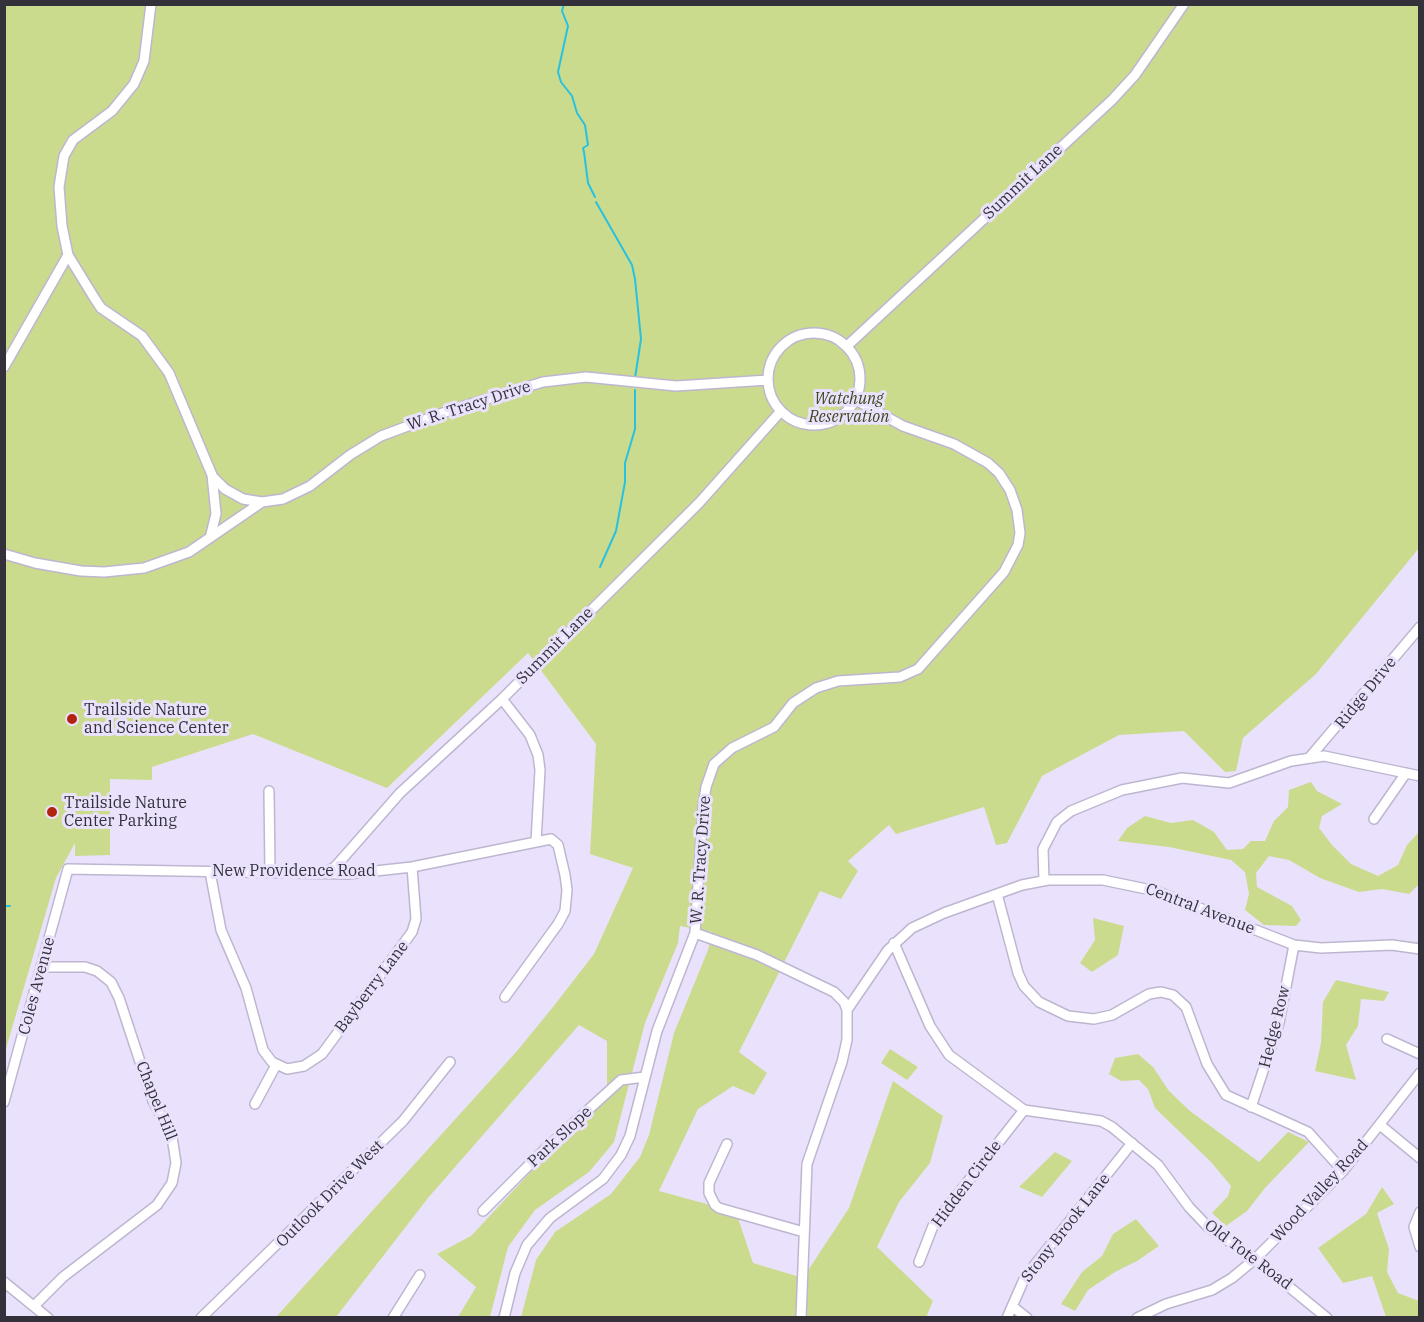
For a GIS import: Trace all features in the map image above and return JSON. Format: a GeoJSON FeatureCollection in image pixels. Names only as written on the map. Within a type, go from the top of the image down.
{"type":"FeatureCollection","features":[{"type":"Feature","properties":{"kind":"street","name":"W. R. Tracy Drive"},"geometry":{"type":"LineString","coordinates":[[151,4],[144,62],[134,84],[112,111],[73,140],[64,156],[60,200],[68,255],[101,308],[142,336],[163,362],[189,416],[212,475],[216,514],[210,538]]}},
{"type":"Feature","properties":{"kind":"street","name":"Summit Lane"},"geometry":{"type":"LineString","coordinates":[[847,346],[1112,100],[1140,68],[1184,4]]}},
{"type":"Feature","properties":{"kind":"street"},"geometry":{"type":"LineString","coordinates":[[4,367],[68,255]]}},
{"type":"Feature","properties":{"kind":"street"},"geometry":{"type":"LineString","coordinates":[[819,333],[834,337],[847,346],[860,371],[860,386],[856,400],[847,412],[821,425],[800,422],[781,411],[770,392],[768,380],[770,365],[777,351],[789,340],[803,334],[819,333]]}},
{"type":"Feature","properties":{"kind":"street","name":"W. R. Tracy Drive"},"geometry":{"type":"LineString","coordinates":[[212,475],[218,483],[234,494],[262,502],[283,499],[304,489],[350,455],[381,436],[520,388],[586,377],[676,386],[768,380]]}},
{"type":"Feature","properties":{"kind":"street","name":"W. R. Tracy Drive"},"geometry":{"type":"LineString","coordinates":[[504,1317],[515,1273],[527,1245],[550,1218],[603,1179],[621,1155],[635,1120],[657,1031],[695,933],[704,796],[711,771],[719,758],[732,748],[774,727],[793,703],[816,688],[838,681],[900,676],[918,669],[1004,572],[1018,545],[1020,533],[1017,510],[1010,490],[988,463],[954,444],[897,423],[856,400]]}},
{"type":"Feature","properties":{"kind":"street","name":"Summit Lane"},"geometry":{"type":"LineString","coordinates":[[323,873],[335,867],[400,792],[502,699],[699,502],[781,411]]}},
{"type":"Feature","properties":{"kind":"street","name":"W. R. Tracy Drive"},"geometry":{"type":"LineString","coordinates":[[4,554],[35,563],[81,571],[126,571],[177,558],[262,502]]}},
{"type":"Feature","properties":{"kind":"street","name":"Ridge Drive"},"geometry":{"type":"LineString","coordinates":[[1310,757],[1419,627]]}},
{"type":"Feature","properties":{"kind":"street"},"geometry":{"type":"LineString","coordinates":[[502,699],[531,735],[538,755],[540,770],[536,842]]}},
{"type":"Feature","properties":{"kind":"street"},"geometry":{"type":"LineString","coordinates":[[1044,881],[1042,855],[1047,837],[1061,818],[1078,807],[1122,790],[1182,778],[1229,783],[1310,757],[1334,757],[1419,776]]}},
{"type":"Feature","properties":{"kind":"street"},"geometry":{"type":"LineString","coordinates":[[1374,819],[1406,773]]}},
{"type":"Feature","properties":{"kind":"street"},"geometry":{"type":"LineString","coordinates":[[269,791],[270,872]]}},
{"type":"Feature","properties":{"kind":"street","name":"New Providence Road"},"geometry":{"type":"LineString","coordinates":[[68,869],[367,872],[412,867],[554,840],[558,845],[565,875],[567,897],[565,910],[558,924],[505,997]]}},
{"type":"Feature","properties":{"kind":"street","name":"Bayberry Lane"},"geometry":{"type":"LineString","coordinates":[[276,1065],[287,1069],[299,1067],[311,1063],[322,1054],[412,932],[416,919],[412,867]]}},
{"type":"Feature","properties":{"kind":"street","name":"Coles Avenue"},"geometry":{"type":"LineString","coordinates":[[4,1102],[43,968],[68,869]]}},
{"type":"Feature","properties":{"kind":"street"},"geometry":{"type":"LineString","coordinates":[[210,872],[221,930],[246,988],[263,1050],[276,1065],[255,1104]]}},
{"type":"Feature","properties":{"kind":"street","name":"Central Avenue"},"geometry":{"type":"LineString","coordinates":[[847,1010],[894,943],[919,924],[998,894],[1044,881],[1102,880],[1156,891],[1294,945],[1349,948],[1392,945],[1419,949]]}},
{"type":"Feature","properties":{"kind":"street"},"geometry":{"type":"LineString","coordinates":[[998,894],[1018,974],[1024,986],[1039,1002],[1068,1016],[1094,1019],[1112,1015],[1155,993],[1173,995],[1186,1007],[1213,1077],[1226,1095],[1308,1132],[1343,1171]]}},
{"type":"Feature","properties":{"kind":"street"},"geometry":{"type":"LineString","coordinates":[[695,933],[757,955],[834,992],[844,1002],[847,1010],[847,1040],[842,1062],[808,1156],[801,1317]]}},
{"type":"Feature","properties":{"kind":"street","name":"Old Tote Road"},"geometry":{"type":"LineString","coordinates":[[894,943],[930,1026],[949,1055],[1023,1110],[1101,1121],[1158,1165],[1189,1207],[1208,1227],[1255,1259],[1327,1317]]}},
{"type":"Feature","properties":{"kind":"street","name":"Hedge Row"},"geometry":{"type":"LineString","coordinates":[[1251,1107],[1279,1023],[1294,945]]}},
{"type":"Feature","properties":{"kind":"street","name":"Chapel Hill"},"geometry":{"type":"LineString","coordinates":[[34,1306],[63,1277],[157,1205],[172,1183],[176,1163],[172,1137],[153,1101],[119,998],[111,982],[98,971],[85,967],[43,968]]}},
{"type":"Feature","properties":{"kind":"street"},"geometry":{"type":"LineString","coordinates":[[1387,1039],[1419,1054]]}},
{"type":"Feature","properties":{"kind":"street","name":"Outlook Drive West"},"geometry":{"type":"LineString","coordinates":[[201,1317],[287,1237],[403,1121],[450,1062]]}},
{"type":"Feature","properties":{"kind":"street","name":"Wood Valley Road"},"geometry":{"type":"LineString","coordinates":[[1137,1317],[1166,1304],[1212,1290],[1232,1278],[1255,1259],[1343,1171],[1419,1073]]}},
{"type":"Feature","properties":{"kind":"street","name":"Park Slope"},"geometry":{"type":"LineString","coordinates":[[483,1211],[543,1151],[621,1080],[645,1077]]}},
{"type":"Feature","properties":{"kind":"street","name":"Hidden Circle"},"geometry":{"type":"LineString","coordinates":[[919,1262],[933,1226],[1023,1110]]}},
{"type":"Feature","properties":{"kind":"street"},"geometry":{"type":"LineString","coordinates":[[1380,1125],[1419,1158]]}},
{"type":"Feature","properties":{"kind":"street","name":"Stony Brook Lane"},"geometry":{"type":"LineString","coordinates":[[1007,1317],[1025,1277],[1132,1143]]}},
{"type":"Feature","properties":{"kind":"street"},"geometry":{"type":"LineString","coordinates":[[728,1144],[709,1183],[710,1193],[716,1205],[719,1208],[804,1232]]}},
{"type":"Feature","properties":{"kind":"street"},"geometry":{"type":"LineString","coordinates":[[1419,1212],[1414,1227],[1419,1246]]}},
{"type":"Feature","properties":{"kind":"street"},"geometry":{"type":"LineString","coordinates":[[393,1317],[420,1275]]}},
{"type":"Feature","properties":{"kind":"street"},"geometry":{"type":"LineString","coordinates":[[4,1282],[48,1317]]}},
{"type":"Feature","properties":{"kind":"street"},"geometry":{"type":"LineString","coordinates":[[1012,1306],[1027,1317]]}},
{"type":"Feature","properties":{"kind":"green space","name":"Watchung Reservation"},"geometry":{"type":"Polygon","coordinates":[[[4,5],[1419,5],[1419,548],[1316,674],[1243,738],[1236,771],[1225,772],[1184,731],[1119,735],[1042,776],[1007,843],[996,845],[984,807],[896,834],[889,825],[848,861],[858,871],[841,899],[820,891],[739,1052],[767,1073],[754,1095],[733,1086],[698,1109],[659,1191],[736,1212],[753,1263],[803,1278],[849,1208],[893,1081],[943,1116],[930,1163],[899,1202],[877,1247],[933,1301],[927,1315],[929,1317],[521,1317],[536,1260],[555,1232],[611,1194],[640,1157],[649,1135],[674,1033],[708,950],[712,932],[680,926],[678,943],[645,1023],[614,1142],[589,1172],[535,1210],[508,1247],[490,1317],[458,1317],[476,1287],[437,1254],[471,1236],[565,1135],[607,1096],[607,1041],[579,1025],[428,1198],[336,1317],[276,1317],[517,1051],[553,1007],[594,954],[633,868],[590,854],[596,744],[528,653],[387,788],[253,734],[152,767],[152,780],[110,779],[110,855],[75,856],[75,843],[56,878],[5,1052],[4,5]]]}},
{"type":"Feature","properties":{"kind":"green space"},"geometry":{"type":"Polygon","coordinates":[[[1311,782],[1317,791],[1342,804],[1322,816],[1319,828],[1351,864],[1378,876],[1398,865],[1407,845],[1419,832],[1419,884],[1409,894],[1382,889],[1359,892],[1320,878],[1289,860],[1269,856],[1256,873],[1257,887],[1292,906],[1301,920],[1296,926],[1264,925],[1245,910],[1249,894],[1245,872],[1231,860],[1169,847],[1118,841],[1127,828],[1145,816],[1171,823],[1193,820],[1214,832],[1227,850],[1243,849],[1251,841],[1265,841],[1274,821],[1288,807],[1289,790],[1311,782]]]}},
{"type":"Feature","properties":{"kind":"green space"},"geometry":{"type":"Polygon","coordinates":[[[1093,918],[1124,926],[1118,955],[1092,972],[1080,963],[1095,940],[1093,918]]]}},
{"type":"Feature","properties":{"kind":"green space"},"geometry":{"type":"Polygon","coordinates":[[[1336,980],[1389,992],[1384,1001],[1361,999],[1358,1026],[1346,1045],[1356,1080],[1315,1071],[1321,1043],[1323,1002],[1336,980]]]}},
{"type":"Feature","properties":{"kind":"green space"},"geometry":{"type":"Polygon","coordinates":[[[890,1049],[918,1067],[907,1080],[881,1063],[890,1049]]]}},
{"type":"Feature","properties":{"kind":"green space"},"geometry":{"type":"Polygon","coordinates":[[[1138,1054],[1153,1067],[1169,1091],[1190,1111],[1259,1162],[1288,1132],[1309,1142],[1265,1188],[1247,1211],[1226,1226],[1212,1213],[1228,1196],[1231,1186],[1211,1162],[1155,1108],[1148,1089],[1139,1080],[1121,1081],[1109,1074],[1115,1058],[1138,1054]]]}},
{"type":"Feature","properties":{"kind":"green space"},"geometry":{"type":"Polygon","coordinates":[[[1055,1152],[1072,1161],[1042,1197],[1019,1187],[1055,1152]]]}},
{"type":"Feature","properties":{"kind":"green space"},"geometry":{"type":"Polygon","coordinates":[[[1382,1187],[1394,1204],[1377,1213],[1389,1249],[1387,1272],[1398,1293],[1419,1301],[1419,1317],[1386,1317],[1372,1276],[1343,1283],[1318,1248],[1366,1214],[1382,1187]]]}},
{"type":"Feature","properties":{"kind":"green space"},"geometry":{"type":"Polygon","coordinates":[[[1136,1219],[1159,1246],[1088,1290],[1075,1311],[1061,1304],[1082,1272],[1102,1256],[1113,1234],[1136,1219]]]}},
{"type":"Feature","properties":{"kind":"waterway"},"geometry":{"type":"LineString","coordinates":[[564,4],[562,11],[568,26],[558,72],[561,82],[572,96],[577,113],[585,125],[588,145],[583,148],[588,183],[595,197]]}},
{"type":"Feature","properties":{"kind":"waterway"},"geometry":{"type":"LineString","coordinates":[[596,202],[632,265],[641,339],[635,378]]}},
{"type":"Feature","properties":{"kind":"waterway"},"geometry":{"type":"LineString","coordinates":[[600,567],[616,531],[625,482],[625,463],[635,429],[635,390]]}},
{"type":"Feature","properties":{"kind":"waterway"},"geometry":{"type":"LineString","coordinates":[[4,906],[10,906]]}},
{"type":"Feature","properties":{"kind":"place","name":"Trailside Nature and Science Center"},"geometry":{"type":"Point","coordinates":[72,719]}},
{"type":"Feature","properties":{"kind":"place","name":"Trailside Nature Center Parking"},"geometry":{"type":"Point","coordinates":[52,812]}}]}
